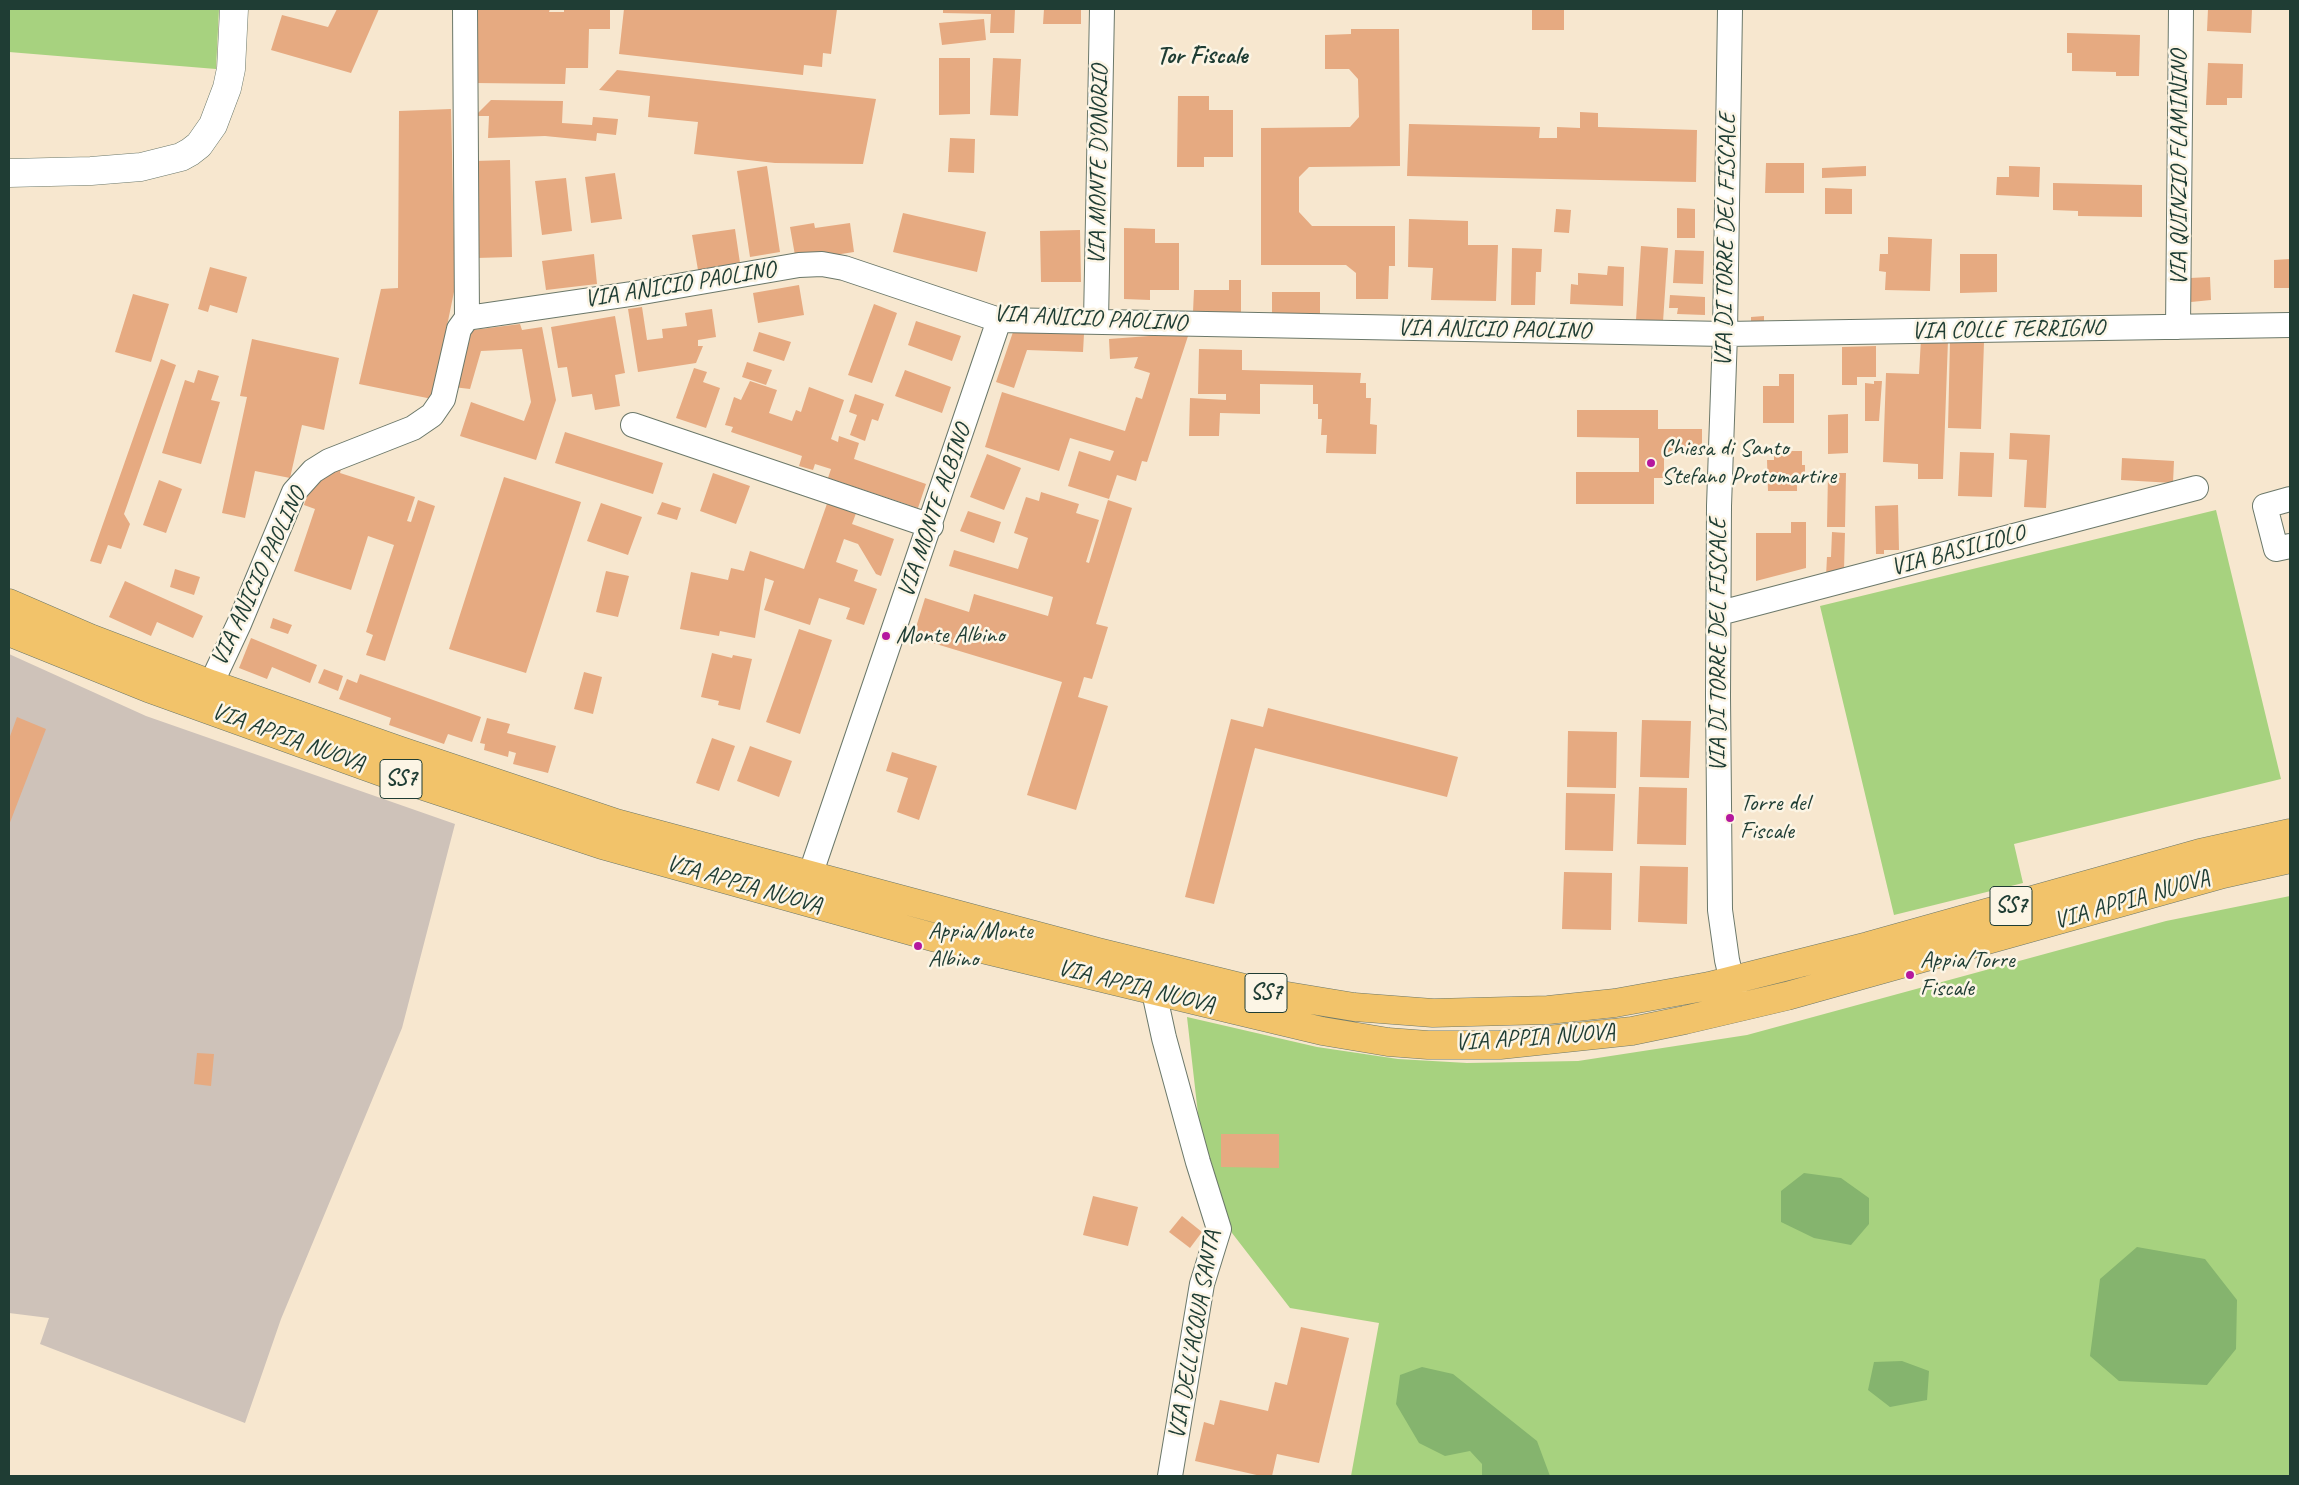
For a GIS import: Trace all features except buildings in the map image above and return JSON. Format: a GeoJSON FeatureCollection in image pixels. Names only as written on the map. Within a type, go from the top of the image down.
{"type":"FeatureCollection","features":[{"type":"Feature","properties":{"kind":"main road","name":"VIA APPIA NUOVA"},"geometry":{"type":"LineString","coordinates":[[9,604],[90,638],[210,684],[398,750],[806,888],[936,938],[1154,992],[1330,1032],[1388,1042],[1428,1045],[1500,1046],[1579,1038],[1641,1029],[1739,1008],[1892,968],[2223,874],[2290,859]]}},
{"type":"Feature","properties":{"kind":"main road","name":"VIA APPIA NUOVA"},"geometry":{"type":"LineString","coordinates":[[9,632],[157,691],[498,812],[621,850],[806,888],[1098,952],[1258,991],[1354,1007],[1464,1013],[1548,1010],[1635,1000],[1732,981],[1896,938],[2200,853],[2290,832]]}},
{"type":"Feature","properties":{"kind":"street"},"geometry":{"type":"LineString","coordinates":[[9,173],[91,171],[133,167],[168,160],[190,152],[199,145],[213,125],[227,88],[231,69],[234,9]]}},
{"type":"Feature","properties":{"kind":"street","name":"VIA ANICIO PAOLINO"},"geometry":{"type":"LineString","coordinates":[[210,684],[239,624],[294,492],[313,470],[329,461],[413,428],[432,415],[443,400],[459,329],[467,318],[465,9]]}},
{"type":"Feature","properties":{"kind":"street","name":"VIA MONTE D'ONORIO"},"geometry":{"type":"LineString","coordinates":[[1096,322],[1102,9]]}},
{"type":"Feature","properties":{"kind":"street","name":"VIA DI TORRE DEL FISCALE"},"geometry":{"type":"LineString","coordinates":[[1730,9],[1725,334],[1720,506],[1720,910],[1727,960],[1739,1008]]}},
{"type":"Feature","properties":{"kind":"street","name":"VIA QUINZIO FLAMININO"},"geometry":{"type":"LineString","coordinates":[[2178,327],[2181,9]]}},
{"type":"Feature","properties":{"kind":"street","name":"VIA ANICIO PAOLINO"},"geometry":{"type":"LineString","coordinates":[[467,318],[631,294],[799,265],[822,264],[844,268],[999,320],[1725,334]]}},
{"type":"Feature","properties":{"kind":"street","name":"VIA MONTE ALBINO"},"geometry":{"type":"LineString","coordinates":[[806,888],[931,526],[999,320]]}},
{"type":"Feature","properties":{"kind":"street","name":"VIA COLLE TERRIGNO"},"geometry":{"type":"LineString","coordinates":[[1725,334],[2290,325]]}},
{"type":"Feature","properties":{"kind":"street"},"geometry":{"type":"LineString","coordinates":[[633,425],[931,526]]}},
{"type":"Feature","properties":{"kind":"street","name":"VIA BASILIOLO"},"geometry":{"type":"LineString","coordinates":[[1720,613],[2196,488]]}},
{"type":"Feature","properties":{"kind":"street"},"geometry":{"type":"LineString","coordinates":[[2290,498],[2265,506],[2276,549],[2290,546]]}},
{"type":"Feature","properties":{"kind":"street","name":"VIA DELL'ACQUA SANTA"},"geometry":{"type":"LineString","coordinates":[[1154,992],[1159,1021],[1195,1152],[1219,1229],[1202,1284],[1170,1476]]}},
{"type":"Feature","properties":{"kind":"shaded area"},"geometry":{"type":"Polygon","coordinates":[[[9,654],[146,716],[455,824],[402,1028],[281,1319],[245,1423],[40,1344],[49,1318],[9,1313],[9,654]]]}},
{"type":"Feature","properties":{"kind":"green space"},"geometry":{"type":"Polygon","coordinates":[[[9,9],[219,9],[216,69],[9,52],[9,9]]]}},
{"type":"Feature","properties":{"kind":"green space"},"geometry":{"type":"Polygon","coordinates":[[[2216,510],[2281,779],[2014,844],[2023,883],[1894,915],[1820,606],[2216,510]]]}},
{"type":"Feature","properties":{"kind":"green space"},"geometry":{"type":"Polygon","coordinates":[[[2290,896],[2290,1476],[1351,1476],[1379,1323],[1290,1308],[1232,1233],[1203,1158],[1187,1017],[1317,1047],[1398,1059],[1467,1063],[1578,1061],[1747,1035],[2166,921],[2290,896]]]}},
{"type":"Feature","properties":{"kind":"green space"},"geometry":{"type":"Polygon","coordinates":[[[1804,1173],[1841,1178],[1869,1198],[1869,1224],[1851,1245],[1814,1238],[1781,1222],[1781,1191],[1804,1173]]]}},
{"type":"Feature","properties":{"kind":"green space"},"geometry":{"type":"Polygon","coordinates":[[[2137,1247],[2205,1259],[2237,1300],[2236,1349],[2207,1385],[2119,1381],[2090,1356],[2100,1279],[2137,1247]]]}},
{"type":"Feature","properties":{"kind":"green space"},"geometry":{"type":"Polygon","coordinates":[[[1902,1361],[1929,1371],[1927,1400],[1890,1407],[1868,1390],[1874,1362],[1902,1361]]]}},
{"type":"Feature","properties":{"kind":"green space"},"geometry":{"type":"Polygon","coordinates":[[[1422,1367],[1453,1374],[1537,1441],[1550,1476],[1482,1476],[1482,1464],[1470,1451],[1445,1456],[1419,1443],[1396,1404],[1400,1375],[1422,1367]]]}},
{"type":"Feature","properties":{"kind":"place","name":"Chiesa di Santo Stefano Protomartire"},"geometry":{"type":"Point","coordinates":[1651,463]}},
{"type":"Feature","properties":{"kind":"place","name":"Monte Albino"},"geometry":{"type":"Point","coordinates":[886,636]}},
{"type":"Feature","properties":{"kind":"place","name":"Torre del Fiscale"},"geometry":{"type":"Point","coordinates":[1730,818]}},
{"type":"Feature","properties":{"kind":"place","name":"Appia/Monte Albino"},"geometry":{"type":"Point","coordinates":[918,946]}},
{"type":"Feature","properties":{"kind":"place","name":"Appia/Torre Fiscale"},"geometry":{"type":"Point","coordinates":[1910,975]}},
{"type":"Feature","properties":{"kind":"district","name":"Tor Fiscale"},"geometry":{"type":"Point","coordinates":[1202,56]}}]}
